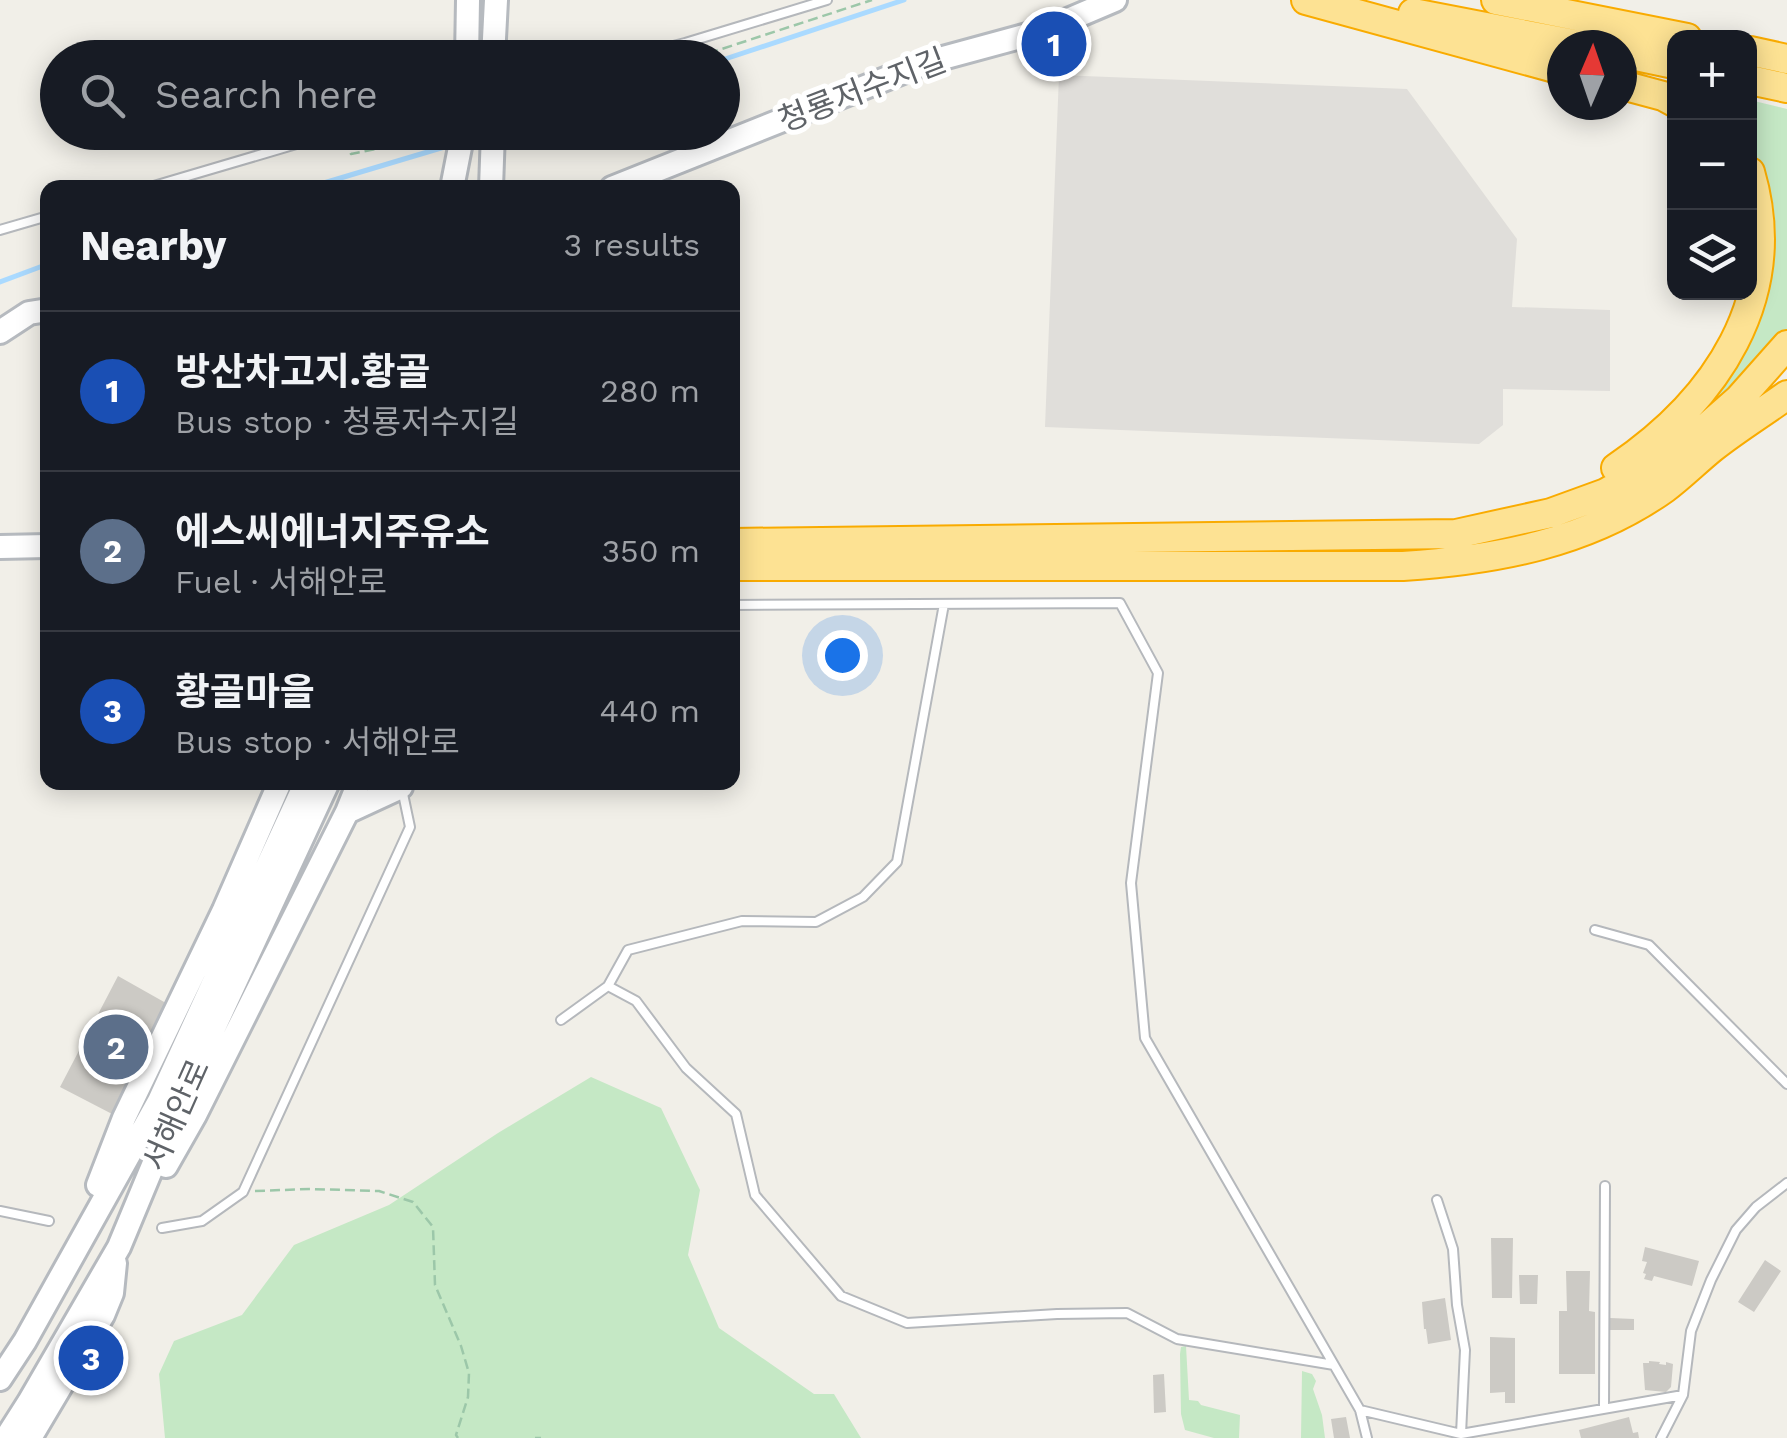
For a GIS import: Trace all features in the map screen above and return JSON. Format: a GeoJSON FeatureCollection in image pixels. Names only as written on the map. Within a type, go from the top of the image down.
{"type":"FeatureCollection","features":[{"type":"Feature","properties":{"kind":"highway"},"geometry":{"type":"LineString","coordinates":[[1306,0],[1547,66]]}},
{"type":"Feature","properties":{"kind":"highway"},"geometry":{"type":"LineString","coordinates":[[1343,0],[1547,39]]}},
{"type":"Feature","properties":{"kind":"highway"},"geometry":{"type":"LineString","coordinates":[[1496,0],[1667,34]]}},
{"type":"Feature","properties":{"kind":"highway"},"geometry":{"type":"LineString","coordinates":[[1757,53],[1787,59]]}},
{"type":"Feature","properties":{"kind":"highway"},"geometry":{"type":"LineString","coordinates":[[1637,56],[1667,63]]}},
{"type":"Feature","properties":{"kind":"highway"},"geometry":{"type":"LineString","coordinates":[[1757,82],[1787,88]]}},
{"type":"Feature","properties":{"kind":"highway"},"geometry":{"type":"LineString","coordinates":[[1637,90],[1667,98]]}},
{"type":"Feature","properties":{"kind":"highway"},"geometry":{"type":"LineString","coordinates":[[1551,513],[1650,445],[1708,389],[1747,336],[1767,276],[1768,249],[1757,188]]}},
{"type":"Feature","properties":{"kind":"highway"},"geometry":{"type":"LineString","coordinates":[[740,543],[1456,534],[1551,513],[1606,493],[1681,450],[1740,399],[1787,345]]}},
{"type":"Feature","properties":{"kind":"highway"},"geometry":{"type":"LineString","coordinates":[[1713,448],[1787,364]]}},
{"type":"Feature","properties":{"kind":"highway"},"geometry":{"type":"LineString","coordinates":[[740,566],[1404,566],[1462,562],[1556,543],[1629,510],[1665,488],[1787,395]]}},
{"type":"Feature","properties":{"kind":"main road"},"geometry":{"type":"LineString","coordinates":[[467,40],[468,0]]}},
{"type":"Feature","properties":{"kind":"main road"},"geometry":{"type":"LineString","coordinates":[[494,40],[496,0]]}},
{"type":"Feature","properties":{"kind":"main road","name":"청룡저수지길"},"geometry":{"type":"LineString","coordinates":[[740,137],[928,62],[1042,31],[1115,0]]}},
{"type":"Feature","properties":{"kind":"main road"},"geometry":{"type":"LineString","coordinates":[[460,180],[463,150]]}},
{"type":"Feature","properties":{"kind":"main road"},"geometry":{"type":"LineString","coordinates":[[492,180],[493,150]]}},
{"type":"Feature","properties":{"kind":"main road","name":"청룡저수지길"},"geometry":{"type":"LineString","coordinates":[[632,180],[707,150]]}},
{"type":"Feature","properties":{"kind":"main road"},"geometry":{"type":"LineString","coordinates":[[0,332],[29,313],[40,311]]}},
{"type":"Feature","properties":{"kind":"main road"},"geometry":{"type":"LineString","coordinates":[[0,547],[40,546]]}},
{"type":"Feature","properties":{"kind":"main road"},"geometry":{"type":"LineString","coordinates":[[64,1270],[124,1118],[276,790]]}},
{"type":"Feature","properties":{"kind":"main road","name":"서해안로"},"geometry":{"type":"LineString","coordinates":[[0,1380],[159,1101],[302,790]]}},
{"type":"Feature","properties":{"kind":"main road","name":"서해안로"},"geometry":{"type":"LineString","coordinates":[[6,1438],[118,1250],[176,1110],[324,790]]}},
{"type":"Feature","properties":{"kind":"main road"},"geometry":{"type":"LineString","coordinates":[[30,1438],[103,1315],[112,1293],[118,1250],[195,1115],[356,790]]}},
{"type":"Feature","properties":{"kind":"main road"},"geometry":{"type":"LineString","coordinates":[[347,812],[390,790]]}},
{"type":"Feature","properties":{"kind":"lane"},"geometry":{"type":"LineString","coordinates":[[699,40],[827,0]]}},
{"type":"Feature","properties":{"kind":"lane"},"geometry":{"type":"LineString","coordinates":[[174,180],[277,150]]}},
{"type":"Feature","properties":{"kind":"lane"},"geometry":{"type":"LineString","coordinates":[[0,230],[40,218]]}},
{"type":"Feature","properties":{"kind":"lane"},"geometry":{"type":"LineString","coordinates":[[740,606],[1120,603],[1158,674],[1132,883],[1146,1038],[1360,1410],[1367,1438]]}},
{"type":"Feature","properties":{"kind":"lane"},"geometry":{"type":"LineString","coordinates":[[561,1020],[608,986],[628,950],[742,921],[816,922],[863,896],[897,862],[944,604]]}},
{"type":"Feature","properties":{"kind":"lane"},"geometry":{"type":"LineString","coordinates":[[162,1228],[202,1221],[243,1192],[410,827],[403,790]]}},
{"type":"Feature","properties":{"kind":"lane"},"geometry":{"type":"LineString","coordinates":[[1595,930],[1649,945],[1787,1084]]}},
{"type":"Feature","properties":{"kind":"lane"},"geometry":{"type":"LineString","coordinates":[[608,986],[636,1001],[686,1068],[736,1114],[755,1195],[841,1296],[907,1323],[1127,1313],[1178,1339],[1334,1365]]}},
{"type":"Feature","properties":{"kind":"lane"},"geometry":{"type":"LineString","coordinates":[[1662,1438],[1682,1394],[1690,1331],[1710,1280],[1736,1230],[1756,1207],[1787,1183]]}},
{"type":"Feature","properties":{"kind":"lane"},"geometry":{"type":"LineString","coordinates":[[1604,1408],[1605,1186]]}},
{"type":"Feature","properties":{"kind":"lane"},"geometry":{"type":"LineString","coordinates":[[1437,1200],[1452,1248],[1465,1350],[1462,1434]]}},
{"type":"Feature","properties":{"kind":"lane"},"geometry":{"type":"LineString","coordinates":[[0,1210],[49,1221]]}},
{"type":"Feature","properties":{"kind":"lane"},"geometry":{"type":"LineString","coordinates":[[1360,1410],[1462,1434],[1682,1394]]}},
{"type":"Feature","properties":{"kind":"path"},"geometry":{"type":"LineString","coordinates":[[740,43],[872,0]]}},
{"type":"Feature","properties":{"kind":"path"},"geometry":{"type":"LineString","coordinates":[[243,1192],[378,1191],[413,1202],[433,1228],[435,1285],[469,1373],[468,1397],[456,1437]]}},
{"type":"Feature","properties":{"kind":"path"},"geometry":{"type":"LineString","coordinates":[[535,1438],[541,1438]]}},
{"type":"Feature","properties":{"kind":"shaded area"},"geometry":{"type":"Polygon","coordinates":[[[1059,75],[1407,89],[1517,239],[1512,307],[1610,310],[1610,391],[1503,389],[1503,425],[1479,444],[1045,427],[1059,75]]]}},
{"type":"Feature","properties":{"kind":"green space"},"geometry":{"type":"Polygon","coordinates":[[[1757,102],[1787,109],[1787,329],[1732,394],[1677,441],[1737,362],[1764,303],[1775,238],[1773,203],[1757,168],[1757,102]]]}},
{"type":"Feature","properties":{"kind":"green space"},"geometry":{"type":"Polygon","coordinates":[[[591,1077],[661,1108],[700,1190],[688,1255],[719,1328],[814,1394],[834,1394],[861,1438],[165,1438],[159,1374],[174,1341],[242,1315],[294,1245],[389,1205],[591,1077]]]}},
{"type":"Feature","properties":{"kind":"green space"},"geometry":{"type":"Polygon","coordinates":[[[1186,1346],[1189,1400],[1240,1415],[1239,1438],[1214,1438],[1185,1430],[1180,1354],[1181,1347],[1186,1346]]]}},
{"type":"Feature","properties":{"kind":"green space"},"geometry":{"type":"Polygon","coordinates":[[[1302,1371],[1312,1374],[1316,1381],[1313,1389],[1325,1438],[1301,1438],[1302,1371]]]}},
{"type":"Feature","properties":{"kind":"building"},"geometry":{"type":"Polygon","coordinates":[[[118,976],[173,1007],[114,1115],[60,1087],[118,976]]]}},
{"type":"Feature","properties":{"kind":"building"},"geometry":{"type":"Polygon","coordinates":[[[1491,1238],[1513,1238],[1512,1298],[1492,1298],[1491,1238]]]}},
{"type":"Feature","properties":{"kind":"building"},"geometry":{"type":"Polygon","coordinates":[[[1645,1247],[1699,1261],[1692,1286],[1654,1276],[1652,1281],[1644,1279],[1645,1247]]]}},
{"type":"Feature","properties":{"kind":"building"},"geometry":{"type":"Polygon","coordinates":[[[1765,1260],[1781,1271],[1754,1312],[1738,1302],[1765,1260]]]}},
{"type":"Feature","properties":{"kind":"building"},"geometry":{"type":"Polygon","coordinates":[[[1566,1271],[1590,1271],[1589,1311],[1595,1312],[1595,1374],[1559,1374],[1559,1311],[1567,1311],[1566,1271]]]}},
{"type":"Feature","properties":{"kind":"building"},"geometry":{"type":"Polygon","coordinates":[[[1519,1275],[1538,1275],[1537,1304],[1520,1304],[1519,1275]]]}},
{"type":"Feature","properties":{"kind":"building"},"geometry":{"type":"Polygon","coordinates":[[[1445,1298],[1451,1340],[1428,1344],[1422,1302],[1445,1298]]]}},
{"type":"Feature","properties":{"kind":"building"},"geometry":{"type":"Polygon","coordinates":[[[1610,1318],[1634,1319],[1634,1330],[1609,1330],[1610,1318]]]}},
{"type":"Feature","properties":{"kind":"building"},"geometry":{"type":"Polygon","coordinates":[[[1490,1337],[1515,1338],[1515,1403],[1505,1403],[1505,1392],[1490,1393],[1490,1337]]]}},
{"type":"Feature","properties":{"kind":"building"},"geometry":{"type":"Polygon","coordinates":[[[1643,1363],[1673,1364],[1671,1387],[1666,1392],[1645,1390],[1643,1363]]]}},
{"type":"Feature","properties":{"kind":"building"},"geometry":{"type":"Polygon","coordinates":[[[1164,1374],[1166,1412],[1154,1413],[1153,1375],[1164,1374]]]}},
{"type":"Feature","properties":{"kind":"building"},"geometry":{"type":"Polygon","coordinates":[[[1346,1417],[1350,1438],[1334,1438],[1331,1419],[1346,1417]]]}},
{"type":"Feature","properties":{"kind":"building"},"geometry":{"type":"Polygon","coordinates":[[[1629,1417],[1633,1433],[1638,1432],[1639,1438],[1581,1438],[1579,1430],[1629,1417]]]}},
{"type":"Feature","properties":{"kind":"waterway"},"geometry":{"type":"LineString","coordinates":[[740,54],[904,0]]}},
{"type":"Feature","properties":{"kind":"waterway"},"geometry":{"type":"LineString","coordinates":[[334,180],[434,150]]}},
{"type":"Feature","properties":{"kind":"waterway"},"geometry":{"type":"LineString","coordinates":[[0,282],[40,267]]}},
{"type":"Feature","properties":{"kind":"place","name":"방산차고지.황골"},"geometry":{"type":"Point","coordinates":[1054,44]}},
{"type":"Feature","properties":{"kind":"place","name":"에스씨에너지주유소"},"geometry":{"type":"Point","coordinates":[116,1047]}},
{"type":"Feature","properties":{"kind":"place","name":"황골마을"},"geometry":{"type":"Point","coordinates":[91,1358]}}]}
